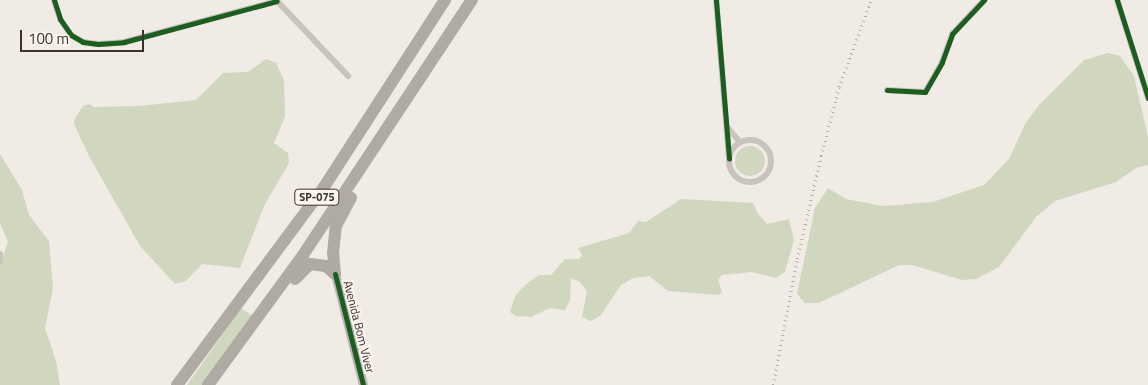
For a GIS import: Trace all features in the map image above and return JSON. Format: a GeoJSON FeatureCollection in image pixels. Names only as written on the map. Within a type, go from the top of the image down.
{"type":"FeatureCollection","features":[{"type":"Feature","properties":{"kind":"highway","name":"SP-075"},"geometry":{"type":"LineString","coordinates":[[177,385],[320,194],[445,0]]}},
{"type":"Feature","properties":{"kind":"highway","name":"SP-075"},"geometry":{"type":"LineString","coordinates":[[208,385],[246,336],[383,138],[472,0]]}},
{"type":"Feature","properties":{"kind":"highway"},"geometry":{"type":"LineString","coordinates":[[335,274],[336,226],[383,138]]}},
{"type":"Feature","properties":{"kind":"highway"},"geometry":{"type":"LineString","coordinates":[[246,336],[262,322],[305,267],[318,263],[335,274]]}},
{"type":"Feature","properties":{"kind":"street"},"geometry":{"type":"LineString","coordinates":[[54,0],[60,19],[71,35],[82,42],[98,44],[124,42],[276,0],[348,76]]}},
{"type":"Feature","properties":{"kind":"street"},"geometry":{"type":"LineString","coordinates":[[716,0],[729,158],[731,172],[741,181],[754,182],[767,175],[772,161],[767,148],[754,140],[740,142],[729,158]]}},
{"type":"Feature","properties":{"kind":"street"},"geometry":{"type":"LineString","coordinates":[[887,90],[925,92],[942,62],[952,34],[984,0]]}},
{"type":"Feature","properties":{"kind":"street"},"geometry":{"type":"LineString","coordinates":[[1117,0],[1148,98]]}},
{"type":"Feature","properties":{"kind":"street"},"geometry":{"type":"LineString","coordinates":[[727,128],[740,142]]}},
{"type":"Feature","properties":{"kind":"street","name":"Avenida Bom Viver"},"geometry":{"type":"LineString","coordinates":[[335,274],[363,385]]}},
{"type":"Feature","properties":{"kind":"green space"},"geometry":{"type":"Polygon","coordinates":[[[1108,53],[1120,56],[1134,76],[1148,137],[1148,165],[1136,168],[1116,182],[1055,201],[1036,217],[999,267],[976,279],[962,280],[912,265],[899,265],[819,303],[805,303],[797,294],[815,208],[828,188],[846,199],[883,206],[933,202],[984,185],[1009,159],[1025,124],[1039,105],[1084,60],[1108,53]]]}},
{"type":"Feature","properties":{"kind":"green space"},"geometry":{"type":"Polygon","coordinates":[[[266,59],[276,63],[284,80],[285,116],[274,143],[288,153],[289,163],[264,206],[240,268],[202,264],[186,281],[175,284],[140,246],[89,156],[74,124],[75,118],[83,106],[89,104],[94,107],[139,106],[196,100],[223,73],[248,72],[266,59]]]}},
{"type":"Feature","properties":{"kind":"green space"},"geometry":{"type":"Polygon","coordinates":[[[750,146],[761,150],[765,161],[761,172],[750,176],[739,172],[735,161],[739,150],[750,146]]]}},
{"type":"Feature","properties":{"kind":"green space"},"geometry":{"type":"Polygon","coordinates":[[[0,154],[22,190],[29,215],[49,241],[53,288],[45,328],[56,361],[60,385],[0,385],[0,265],[8,242],[0,223],[0,154]]]}},
{"type":"Feature","properties":{"kind":"green space"},"geometry":{"type":"Polygon","coordinates":[[[681,199],[753,203],[758,214],[767,224],[789,219],[794,240],[785,272],[776,278],[752,272],[722,275],[718,280],[722,292],[719,295],[668,291],[649,276],[633,278],[621,285],[600,316],[591,321],[582,317],[587,291],[580,282],[571,278],[570,300],[565,310],[550,308],[531,317],[516,316],[510,312],[515,296],[526,284],[539,275],[551,275],[565,259],[579,259],[582,255],[578,248],[629,233],[638,221],[646,222],[681,199]]]}},
{"type":"Feature","properties":{"kind":"green space"},"geometry":{"type":"Polygon","coordinates":[[[241,308],[254,317],[207,385],[187,385],[241,308]]]}},
{"type":"Feature","properties":{"kind":"railway"},"geometry":{"type":"LineString","coordinates":[[773,385],[797,259],[821,156],[839,87],[871,0]]}},
{"type":"Feature","properties":{"kind":"cycle path"},"geometry":{"type":"LineString","coordinates":[[54,0],[60,19],[71,35],[83,42],[98,44],[124,42],[277,1]]}},
{"type":"Feature","properties":{"kind":"cycle path"},"geometry":{"type":"LineString","coordinates":[[716,0],[729,158]]}},
{"type":"Feature","properties":{"kind":"cycle path"},"geometry":{"type":"LineString","coordinates":[[887,90],[925,92],[942,62],[952,34],[984,0]]}},
{"type":"Feature","properties":{"kind":"cycle path"},"geometry":{"type":"LineString","coordinates":[[1117,0],[1148,98]]}},
{"type":"Feature","properties":{"kind":"cycle path"},"geometry":{"type":"LineString","coordinates":[[335,274],[363,385]]}}]}
